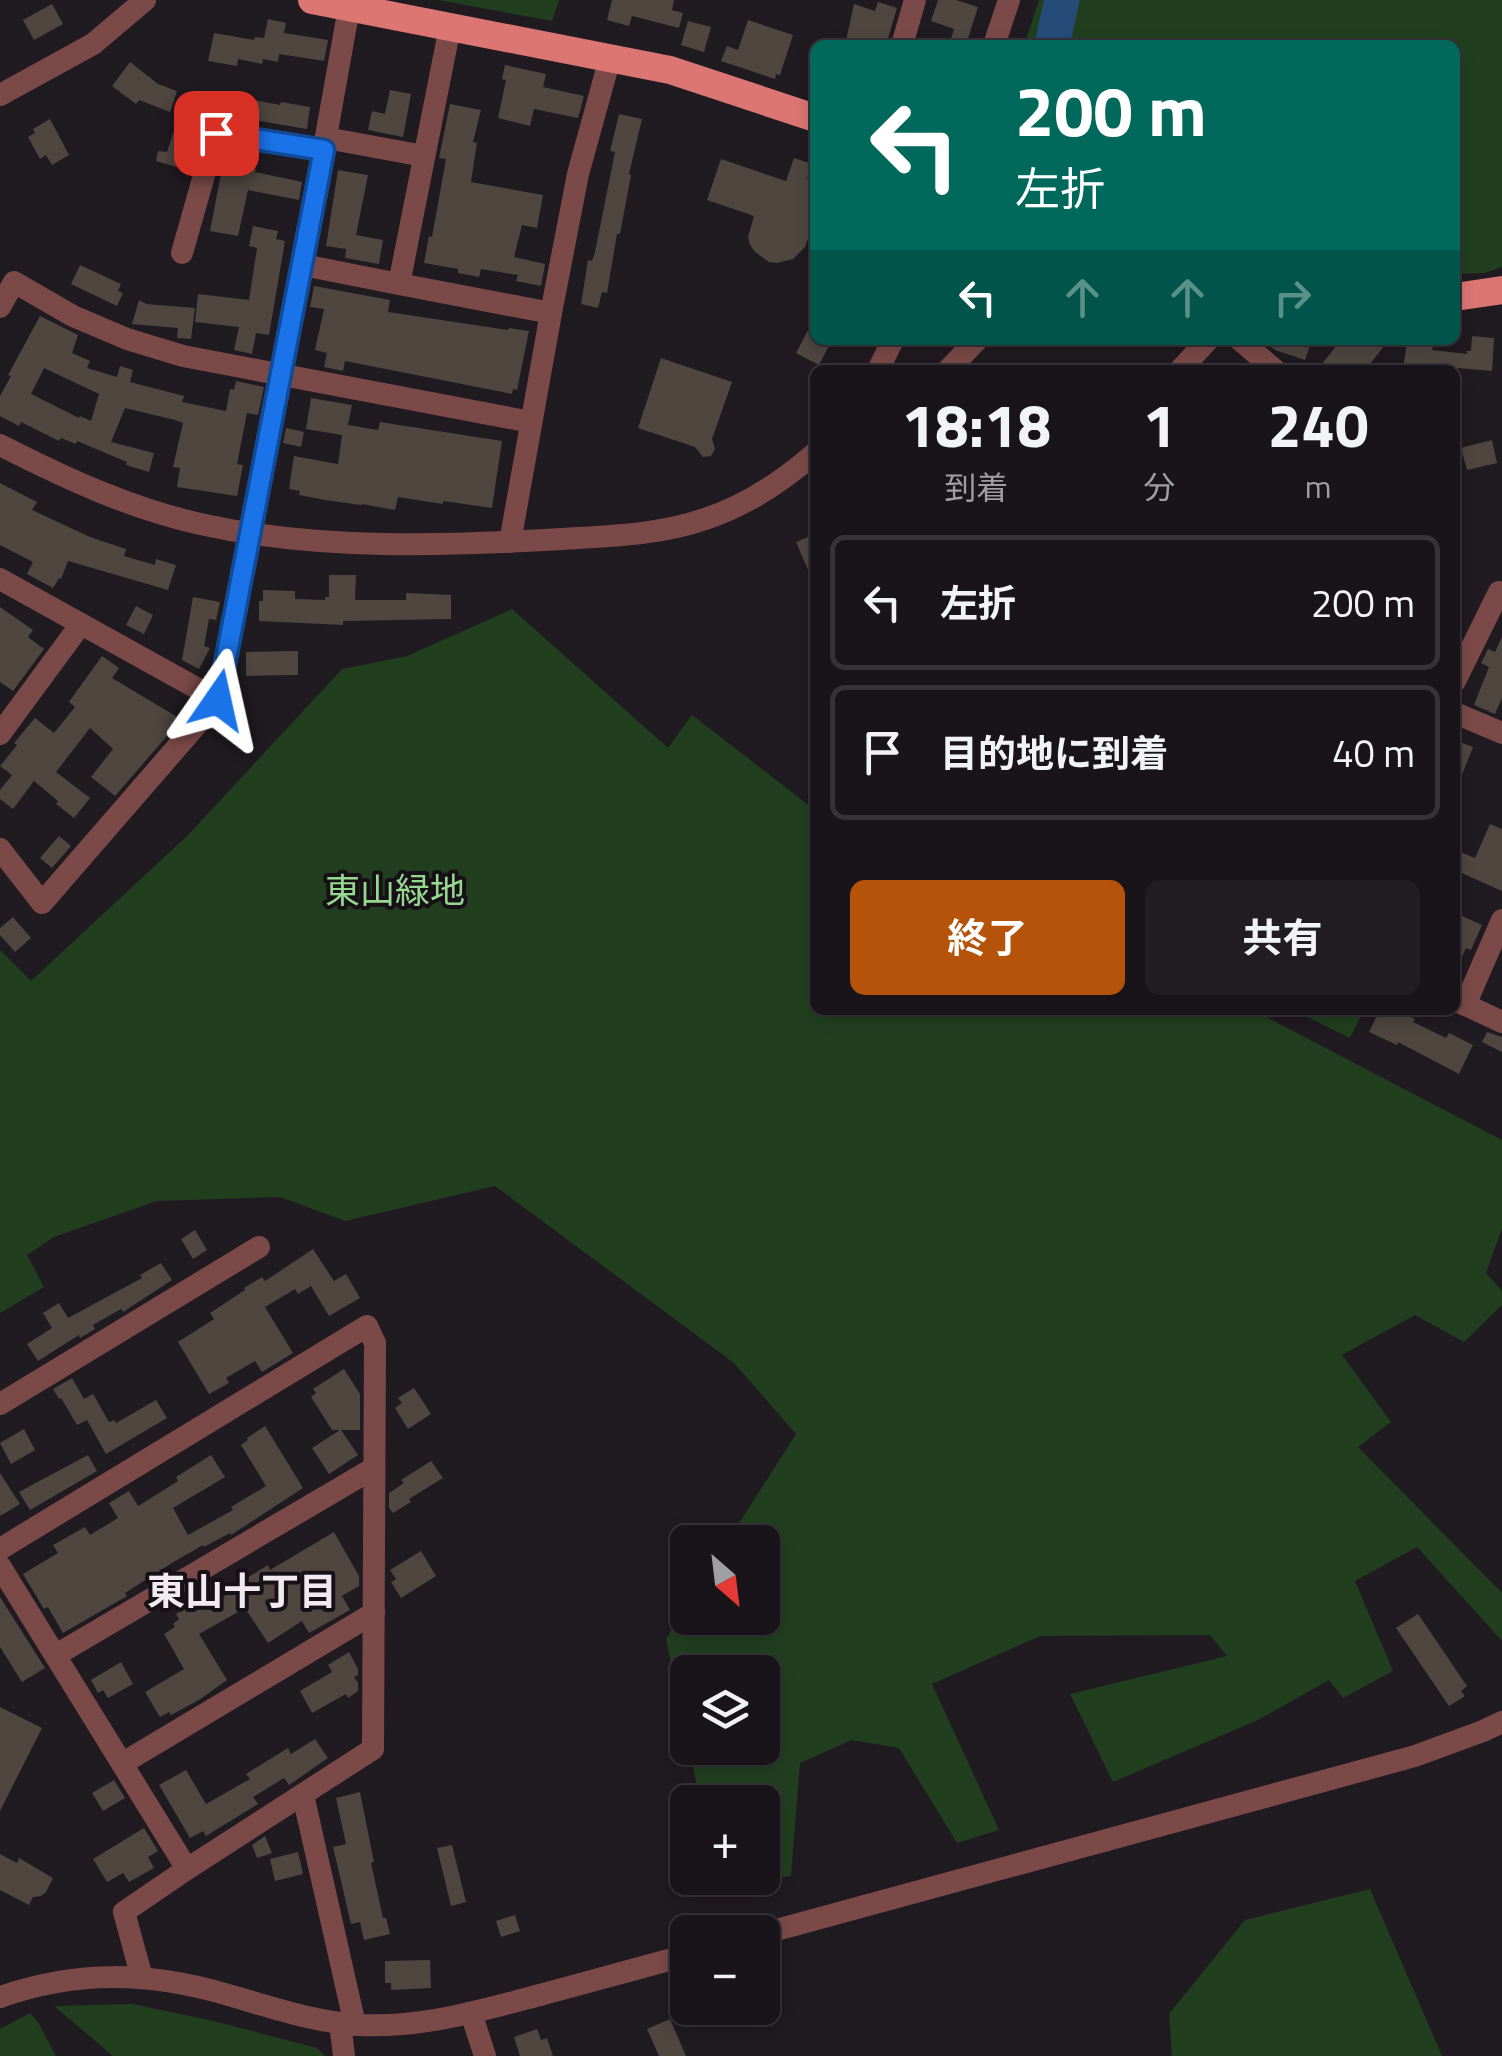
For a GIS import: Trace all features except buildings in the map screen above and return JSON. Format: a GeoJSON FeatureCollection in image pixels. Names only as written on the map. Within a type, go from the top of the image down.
{"type":"FeatureCollection","features":[{"type":"Feature","properties":{"kind":"main road"},"geometry":{"type":"LineString","coordinates":[[312,0],[670,70],[810,116]]}},
{"type":"Feature","properties":{"kind":"main road"},"geometry":{"type":"LineString","coordinates":[[1460,297],[1502,290]]}},
{"type":"Feature","properties":{"kind":"street"},"geometry":{"type":"LineString","coordinates":[[0,96],[93,44],[145,0]]}},
{"type":"Feature","properties":{"kind":"street"},"geometry":{"type":"LineString","coordinates":[[903,40],[915,0]]}},
{"type":"Feature","properties":{"kind":"street"},"geometry":{"type":"LineString","coordinates":[[996,40],[1009,0]]}},
{"type":"Feature","properties":{"kind":"street"},"geometry":{"type":"LineString","coordinates":[[0,850],[42,903],[218,700],[349,8]]}},
{"type":"Feature","properties":{"kind":"street"},"geometry":{"type":"LineString","coordinates":[[398,284],[450,27]]}},
{"type":"Feature","properties":{"kind":"street"},"geometry":{"type":"LineString","coordinates":[[510,542],[578,174],[610,58]]}},
{"type":"Feature","properties":{"kind":"street"},"geometry":{"type":"LineString","coordinates":[[182,253],[216,133],[424,156]]}},
{"type":"Feature","properties":{"kind":"street"},"geometry":{"type":"LineString","coordinates":[[303,265],[551,313]]}},
{"type":"Feature","properties":{"kind":"street"},"geometry":{"type":"LineString","coordinates":[[0,307],[14,282],[72,316],[127,340],[183,356],[531,422]]}},
{"type":"Feature","properties":{"kind":"street"},"geometry":{"type":"LineString","coordinates":[[953,365],[972,345]]}},
{"type":"Feature","properties":{"kind":"street"},"geometry":{"type":"LineString","coordinates":[[1185,365],[1203,345]]}},
{"type":"Feature","properties":{"kind":"street"},"geometry":{"type":"LineString","coordinates":[[1246,345],[1269,365]]}},
{"type":"Feature","properties":{"kind":"street"},"geometry":{"type":"LineString","coordinates":[[0,445],[102,492],[204,525],[250,533],[407,544],[608,536],[693,523],[757,495],[810,456]]}},
{"type":"Feature","properties":{"kind":"street"},"geometry":{"type":"LineString","coordinates":[[0,579],[218,700]]}},
{"type":"Feature","properties":{"kind":"street"},"geometry":{"type":"LineString","coordinates":[[1460,671],[1498,592],[1502,593]]}},
{"type":"Feature","properties":{"kind":"street"},"geometry":{"type":"LineString","coordinates":[[0,734],[81,624]]}},
{"type":"Feature","properties":{"kind":"street"},"geometry":{"type":"LineString","coordinates":[[1460,715],[1502,733]]}},
{"type":"Feature","properties":{"kind":"street"},"geometry":{"type":"LineString","coordinates":[[1502,920],[1460,1003],[1502,1022]]}},
{"type":"Feature","properties":{"kind":"street"},"geometry":{"type":"LineString","coordinates":[[0,1404],[259,1247]]}},
{"type":"Feature","properties":{"kind":"street"},"geometry":{"type":"LineString","coordinates":[[0,1549],[367,1326],[374,1343],[373,1750],[124,1912],[142,1978]]}},
{"type":"Feature","properties":{"kind":"street"},"geometry":{"type":"LineString","coordinates":[[56,1655],[374,1468]]}},
{"type":"Feature","properties":{"kind":"street"},"geometry":{"type":"LineString","coordinates":[[0,1566],[186,1869]]}},
{"type":"Feature","properties":{"kind":"street"},"geometry":{"type":"LineString","coordinates":[[122,1763],[374,1613]]}},
{"type":"Feature","properties":{"kind":"street"},"geometry":{"type":"LineString","coordinates":[[780,1929],[1415,1756],[1502,1722]]}},
{"type":"Feature","properties":{"kind":"street"},"geometry":{"type":"LineString","coordinates":[[303,1795],[347,2024],[344,2056]]}},
{"type":"Feature","properties":{"kind":"street"},"geometry":{"type":"LineString","coordinates":[[0,1997],[66,1980],[102,1976],[142,1978],[347,2024],[399,2026],[470,2014],[670,1960]]}},
{"type":"Feature","properties":{"kind":"street"},"geometry":{"type":"LineString","coordinates":[[470,2014],[486,2056]]}},
{"type":"Feature","properties":{"kind":"green space"},"geometry":{"type":"Polygon","coordinates":[[[438,0],[559,0],[552,21],[438,0]]]}},
{"type":"Feature","properties":{"kind":"green space"},"geometry":{"type":"Polygon","coordinates":[[[1039,0],[1502,0],[1502,267],[1485,273],[1460,274],[1460,40],[1026,40],[1039,0]]]}},
{"type":"Feature","properties":{"kind":"green space","name":"東山緑地"},"geometry":{"type":"Polygon","coordinates":[[[512,609],[668,748],[692,715],[810,806],[810,1015],[1263,1015],[1502,1140],[1502,1228],[1486,1273],[1502,1291],[1502,1305],[1464,1342],[1415,1315],[1342,1355],[1391,1422],[1358,1447],[1502,1593],[1502,1641],[1417,1547],[1355,1581],[1393,1671],[1343,1698],[1329,1680],[1258,1720],[1113,1782],[1070,1694],[1227,1656],[1210,1635],[1040,1636],[932,1684],[999,1830],[957,1843],[899,1748],[852,1740],[800,1763],[791,1876],[780,1877],[780,1785],[697,1785],[692,1765],[780,1765],[780,1655],[670,1655],[670,1659],[666,1639],[670,1633],[780,1635],[780,1525],[738,1525],[796,1434],[734,1363],[495,1186],[345,1221],[280,1197],[157,1201],[54,1237],[27,1255],[44,1287],[0,1313],[0,950],[31,981],[189,834],[342,669],[407,656],[512,609]]]}},
{"type":"Feature","properties":{"kind":"green space"},"geometry":{"type":"Polygon","coordinates":[[[1303,1015],[1362,1015],[1350,1038],[1303,1015]]]}},
{"type":"Feature","properties":{"kind":"green space"},"geometry":{"type":"Polygon","coordinates":[[[1370,1889],[1442,2056],[1172,2056],[1169,2014],[1245,1920],[1370,1889]]]}},
{"type":"Feature","properties":{"kind":"green space"},"geometry":{"type":"Polygon","coordinates":[[[132,2004],[317,2048],[325,2056],[113,2056],[54,2006],[132,2004]]]}},
{"type":"Feature","properties":{"kind":"green space"},"geometry":{"type":"Polygon","coordinates":[[[30,2013],[56,2056],[0,2056],[0,2029],[30,2013]]]}},
{"type":"Feature","properties":{"kind":"waterway"},"geometry":{"type":"LineString","coordinates":[[1053,40],[1062,0]]}},
{"type":"Feature","properties":{"kind":"district","name":"東山十丁目"},"geometry":{"type":"Point","coordinates":[242,1592]}},
{"type":"Feature","properties":{"kind":"route"},"geometry":{"type":"LineString","coordinates":[[216,133],[324,150],[218,700]]}}]}
